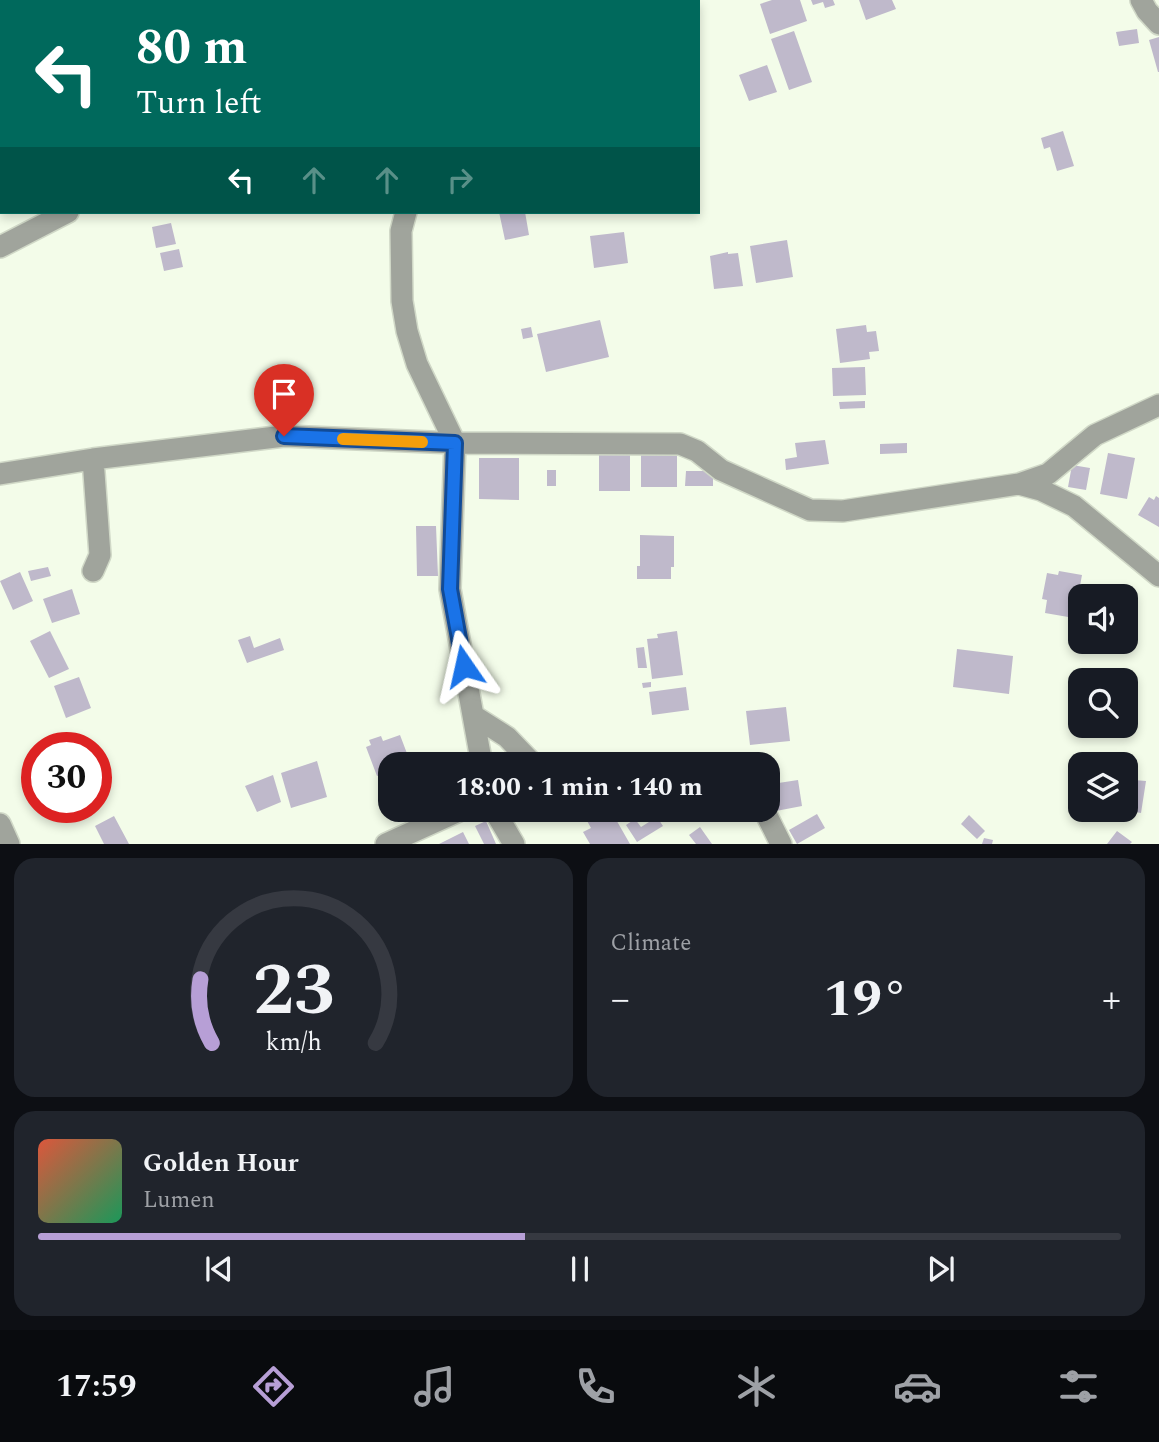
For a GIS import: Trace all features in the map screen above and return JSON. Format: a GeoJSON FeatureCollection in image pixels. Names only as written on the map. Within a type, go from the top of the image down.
{"type":"FeatureCollection","features":[{"type":"Feature","properties":{"kind":"street"},"geometry":{"type":"LineString","coordinates":[[1141,0],[1159,24]]}},
{"type":"Feature","properties":{"kind":"street"},"geometry":{"type":"LineString","coordinates":[[0,247],[64,214]]}},
{"type":"Feature","properties":{"kind":"street"},"geometry":{"type":"LineString","coordinates":[[405,214],[401,231],[402,301],[407,331],[418,364],[455,443],[450,589],[480,752]]}},
{"type":"Feature","properties":{"kind":"street"},"geometry":{"type":"LineString","coordinates":[[0,474],[93,459],[284,436],[455,443],[680,444],[697,451],[721,470],[810,510],[843,512],[1019,484],[1048,474],[1095,435],[1159,405]]}},
{"type":"Feature","properties":{"kind":"street"},"geometry":{"type":"LineString","coordinates":[[93,459],[100,555],[93,571]]}},
{"type":"Feature","properties":{"kind":"street"},"geometry":{"type":"LineString","coordinates":[[1019,484],[1041,490],[1074,506],[1159,576]]}},
{"type":"Feature","properties":{"kind":"street"},"geometry":{"type":"LineString","coordinates":[[474,716],[507,737],[521,752]]}},
{"type":"Feature","properties":{"kind":"street"},"geometry":{"type":"LineString","coordinates":[[386,844],[435,822]]}},
{"type":"Feature","properties":{"kind":"street"},"geometry":{"type":"LineString","coordinates":[[501,822],[514,844]]}},
{"type":"Feature","properties":{"kind":"street"},"geometry":{"type":"LineString","coordinates":[[770,822],[781,844]]}},
{"type":"Feature","properties":{"kind":"street"},"geometry":{"type":"LineString","coordinates":[[0,824],[9,844]]}},
{"type":"Feature","properties":{"kind":"building"},"geometry":{"type":"Polygon","coordinates":[[[772,0],[800,0],[807,21],[770,34],[760,4],[772,0]]]}},
{"type":"Feature","properties":{"kind":"building"},"geometry":{"type":"Polygon","coordinates":[[[811,0],[833,0],[835,5],[825,8],[823,2],[813,5],[811,0]]]}},
{"type":"Feature","properties":{"kind":"building"},"geometry":{"type":"Polygon","coordinates":[[[859,0],[892,0],[896,9],[866,20],[859,0]]]}},
{"type":"Feature","properties":{"kind":"building"},"geometry":{"type":"Polygon","coordinates":[[[1137,29],[1139,43],[1119,46],[1116,32],[1137,29]]]}},
{"type":"Feature","properties":{"kind":"building"},"geometry":{"type":"Polygon","coordinates":[[[794,31],[812,82],[789,90],[771,39],[794,31]]]}},
{"type":"Feature","properties":{"kind":"building"},"geometry":{"type":"Polygon","coordinates":[[[1159,37],[1159,72],[1158,72],[1149,40],[1159,37]]]}},
{"type":"Feature","properties":{"kind":"building"},"geometry":{"type":"Polygon","coordinates":[[[767,65],[777,92],[749,101],[739,75],[767,65]]]}},
{"type":"Feature","properties":{"kind":"building"},"geometry":{"type":"Polygon","coordinates":[[[1063,131],[1074,166],[1057,171],[1050,147],[1044,149],[1041,138],[1063,131]]]}},
{"type":"Feature","properties":{"kind":"building"},"geometry":{"type":"Polygon","coordinates":[[[499,214],[525,214],[529,235],[505,240],[499,214]]]}},
{"type":"Feature","properties":{"kind":"building"},"geometry":{"type":"Polygon","coordinates":[[[171,223],[176,244],[156,248],[152,227],[171,223]]]}},
{"type":"Feature","properties":{"kind":"building"},"geometry":{"type":"Polygon","coordinates":[[[624,232],[628,263],[594,268],[590,236],[624,232]]]}},
{"type":"Feature","properties":{"kind":"building"},"geometry":{"type":"Polygon","coordinates":[[[787,240],[793,277],[756,283],[750,246],[787,240]]]}},
{"type":"Feature","properties":{"kind":"building"},"geometry":{"type":"Polygon","coordinates":[[[179,249],[183,267],[164,271],[160,253],[179,249]]]}},
{"type":"Feature","properties":{"kind":"building"},"geometry":{"type":"Polygon","coordinates":[[[738,253],[743,286],[714,289],[710,256],[738,253]]]}},
{"type":"Feature","properties":{"kind":"building"},"geometry":{"type":"Polygon","coordinates":[[[600,320],[609,357],[546,372],[537,334],[600,320]]]}},
{"type":"Feature","properties":{"kind":"building"},"geometry":{"type":"Polygon","coordinates":[[[866,325],[867,332],[876,331],[879,351],[869,352],[870,359],[840,363],[836,329],[866,325]]]}},
{"type":"Feature","properties":{"kind":"building"},"geometry":{"type":"Polygon","coordinates":[[[531,327],[533,337],[523,339],[521,329],[531,327]]]}},
{"type":"Feature","properties":{"kind":"building"},"geometry":{"type":"Polygon","coordinates":[[[865,367],[866,395],[833,396],[832,368],[865,367]]]}},
{"type":"Feature","properties":{"kind":"building"},"geometry":{"type":"Polygon","coordinates":[[[865,401],[865,408],[840,409],[839,402],[865,401]]]}},
{"type":"Feature","properties":{"kind":"building"},"geometry":{"type":"Polygon","coordinates":[[[825,440],[829,464],[786,470],[785,459],[797,457],[795,443],[825,440]]]}},
{"type":"Feature","properties":{"kind":"building"},"geometry":{"type":"Polygon","coordinates":[[[907,443],[907,453],[880,454],[880,444],[907,443]]]}},
{"type":"Feature","properties":{"kind":"building"},"geometry":{"type":"Polygon","coordinates":[[[657,448],[677,452],[677,487],[641,487],[641,454],[657,454],[657,448]]]}},
{"type":"Feature","properties":{"kind":"building"},"geometry":{"type":"Polygon","coordinates":[[[1108,453],[1135,458],[1127,499],[1100,494],[1108,453]]]}},
{"type":"Feature","properties":{"kind":"building"},"geometry":{"type":"Polygon","coordinates":[[[599,454],[630,454],[630,491],[599,491],[599,454]]]}},
{"type":"Feature","properties":{"kind":"building"},"geometry":{"type":"Polygon","coordinates":[[[479,458],[519,458],[519,500],[479,499],[479,458]]]}},
{"type":"Feature","properties":{"kind":"building"},"geometry":{"type":"Polygon","coordinates":[[[1072,465],[1090,468],[1086,490],[1068,487],[1072,465]]]}},
{"type":"Feature","properties":{"kind":"building"},"geometry":{"type":"Polygon","coordinates":[[[547,470],[556,470],[556,486],[547,486],[547,470]]]}},
{"type":"Feature","properties":{"kind":"building"},"geometry":{"type":"Polygon","coordinates":[[[686,471],[713,471],[713,486],[685,486],[686,471]]]}},
{"type":"Feature","properties":{"kind":"building"},"geometry":{"type":"Polygon","coordinates":[[[1156,496],[1159,498],[1159,527],[1138,515],[1149,497],[1154,500],[1156,496]]]}},
{"type":"Feature","properties":{"kind":"building"},"geometry":{"type":"Polygon","coordinates":[[[416,526],[436,526],[438,576],[417,576],[416,526]]]}},
{"type":"Feature","properties":{"kind":"building"},"geometry":{"type":"Polygon","coordinates":[[[640,535],[674,536],[674,567],[671,567],[671,579],[637,579],[637,566],[640,566],[640,535]]]}},
{"type":"Feature","properties":{"kind":"building"},"geometry":{"type":"Polygon","coordinates":[[[48,567],[51,576],[31,581],[28,571],[48,567]]]}},
{"type":"Feature","properties":{"kind":"building"},"geometry":{"type":"Polygon","coordinates":[[[1059,571],[1082,575],[1080,584],[1068,584],[1068,617],[1045,613],[1047,600],[1042,599],[1047,573],[1058,575],[1059,571]]]}},
{"type":"Feature","properties":{"kind":"building"},"geometry":{"type":"Polygon","coordinates":[[[20,572],[33,601],[13,610],[0,581],[20,572]]]}},
{"type":"Feature","properties":{"kind":"building"},"geometry":{"type":"Polygon","coordinates":[[[72,589],[80,614],[52,623],[43,599],[72,589]]]}},
{"type":"Feature","properties":{"kind":"building"},"geometry":{"type":"Polygon","coordinates":[[[50,631],[69,669],[49,678],[30,641],[50,631]]]}},
{"type":"Feature","properties":{"kind":"building"},"geometry":{"type":"Polygon","coordinates":[[[677,631],[683,675],[652,679],[647,639],[658,638],[657,634],[677,631]]]}},
{"type":"Feature","properties":{"kind":"building"},"geometry":{"type":"Polygon","coordinates":[[[250,636],[254,648],[280,638],[284,650],[247,663],[238,640],[250,636]]]}},
{"type":"Feature","properties":{"kind":"building"},"geometry":{"type":"Polygon","coordinates":[[[644,647],[647,668],[638,668],[636,648],[644,647]]]}},
{"type":"Feature","properties":{"kind":"building"},"geometry":{"type":"Polygon","coordinates":[[[957,649],[1013,656],[1009,694],[953,687],[957,649]]]}},
{"type":"Feature","properties":{"kind":"building"},"geometry":{"type":"Polygon","coordinates":[[[79,677],[91,708],[66,718],[54,686],[79,677]]]}},
{"type":"Feature","properties":{"kind":"building"},"geometry":{"type":"Polygon","coordinates":[[[651,682],[651,687],[643,688],[642,683],[651,682]]]}},
{"type":"Feature","properties":{"kind":"building"},"geometry":{"type":"Polygon","coordinates":[[[686,687],[689,710],[652,715],[649,692],[686,687]]]}},
{"type":"Feature","properties":{"kind":"building"},"geometry":{"type":"Polygon","coordinates":[[[786,707],[790,741],[750,745],[746,711],[786,707]]]}},
{"type":"Feature","properties":{"kind":"building"},"geometry":{"type":"Polygon","coordinates":[[[400,735],[406,752],[378,752],[377,776],[366,747],[371,745],[369,740],[381,736],[383,741],[400,735]]]}},
{"type":"Feature","properties":{"kind":"building"},"geometry":{"type":"Polygon","coordinates":[[[317,761],[327,797],[291,808],[281,773],[317,761]]]}},
{"type":"Feature","properties":{"kind":"building"},"geometry":{"type":"Polygon","coordinates":[[[273,775],[281,802],[257,812],[245,786],[273,775]]]}},
{"type":"Feature","properties":{"kind":"building"},"geometry":{"type":"Polygon","coordinates":[[[798,780],[802,806],[780,810],[780,783],[798,780]]]}},
{"type":"Feature","properties":{"kind":"building"},"geometry":{"type":"Polygon","coordinates":[[[1138,780],[1146,781],[1141,813],[1138,812],[1138,780]]]}},
{"type":"Feature","properties":{"kind":"building"},"geometry":{"type":"Polygon","coordinates":[[[817,814],[825,828],[797,844],[789,830],[817,814]]]}},
{"type":"Feature","properties":{"kind":"building"},"geometry":{"type":"Polygon","coordinates":[[[969,815],[985,831],[977,839],[961,824],[969,815]]]}},
{"type":"Feature","properties":{"kind":"building"},"geometry":{"type":"Polygon","coordinates":[[[114,816],[129,844],[104,844],[95,826],[112,823],[114,816]]]}},
{"type":"Feature","properties":{"kind":"building"},"geometry":{"type":"Polygon","coordinates":[[[486,822],[496,844],[484,844],[475,826],[486,822]]]}},
{"type":"Feature","properties":{"kind":"building"},"geometry":{"type":"Polygon","coordinates":[[[588,822],[617,822],[630,844],[590,844],[583,832],[591,828],[588,822]]]}},
{"type":"Feature","properties":{"kind":"building"},"geometry":{"type":"Polygon","coordinates":[[[637,822],[641,827],[649,822],[660,822],[663,826],[637,842],[626,825],[637,822]]]}},
{"type":"Feature","properties":{"kind":"building"},"geometry":{"type":"Polygon","coordinates":[[[700,827],[712,844],[696,844],[689,835],[700,827]]]}},
{"type":"Feature","properties":{"kind":"building"},"geometry":{"type":"Polygon","coordinates":[[[1117,831],[1132,842],[1107,844],[1117,831]]]}},
{"type":"Feature","properties":{"kind":"building"},"geometry":{"type":"Polygon","coordinates":[[[463,832],[469,844],[439,844],[463,832]]]}},
{"type":"Feature","properties":{"kind":"building"},"geometry":{"type":"Polygon","coordinates":[[[984,838],[993,840],[992,844],[982,844],[984,838]]]}},
{"type":"Feature","properties":{"kind":"slow traffic"},"geometry":{"type":"LineString","coordinates":[[343,439],[422,442]]}},
{"type":"Feature","properties":{"kind":"route"},"geometry":{"type":"LineString","coordinates":[[284,436],[455,443],[450,589],[464,666]]}}]}
